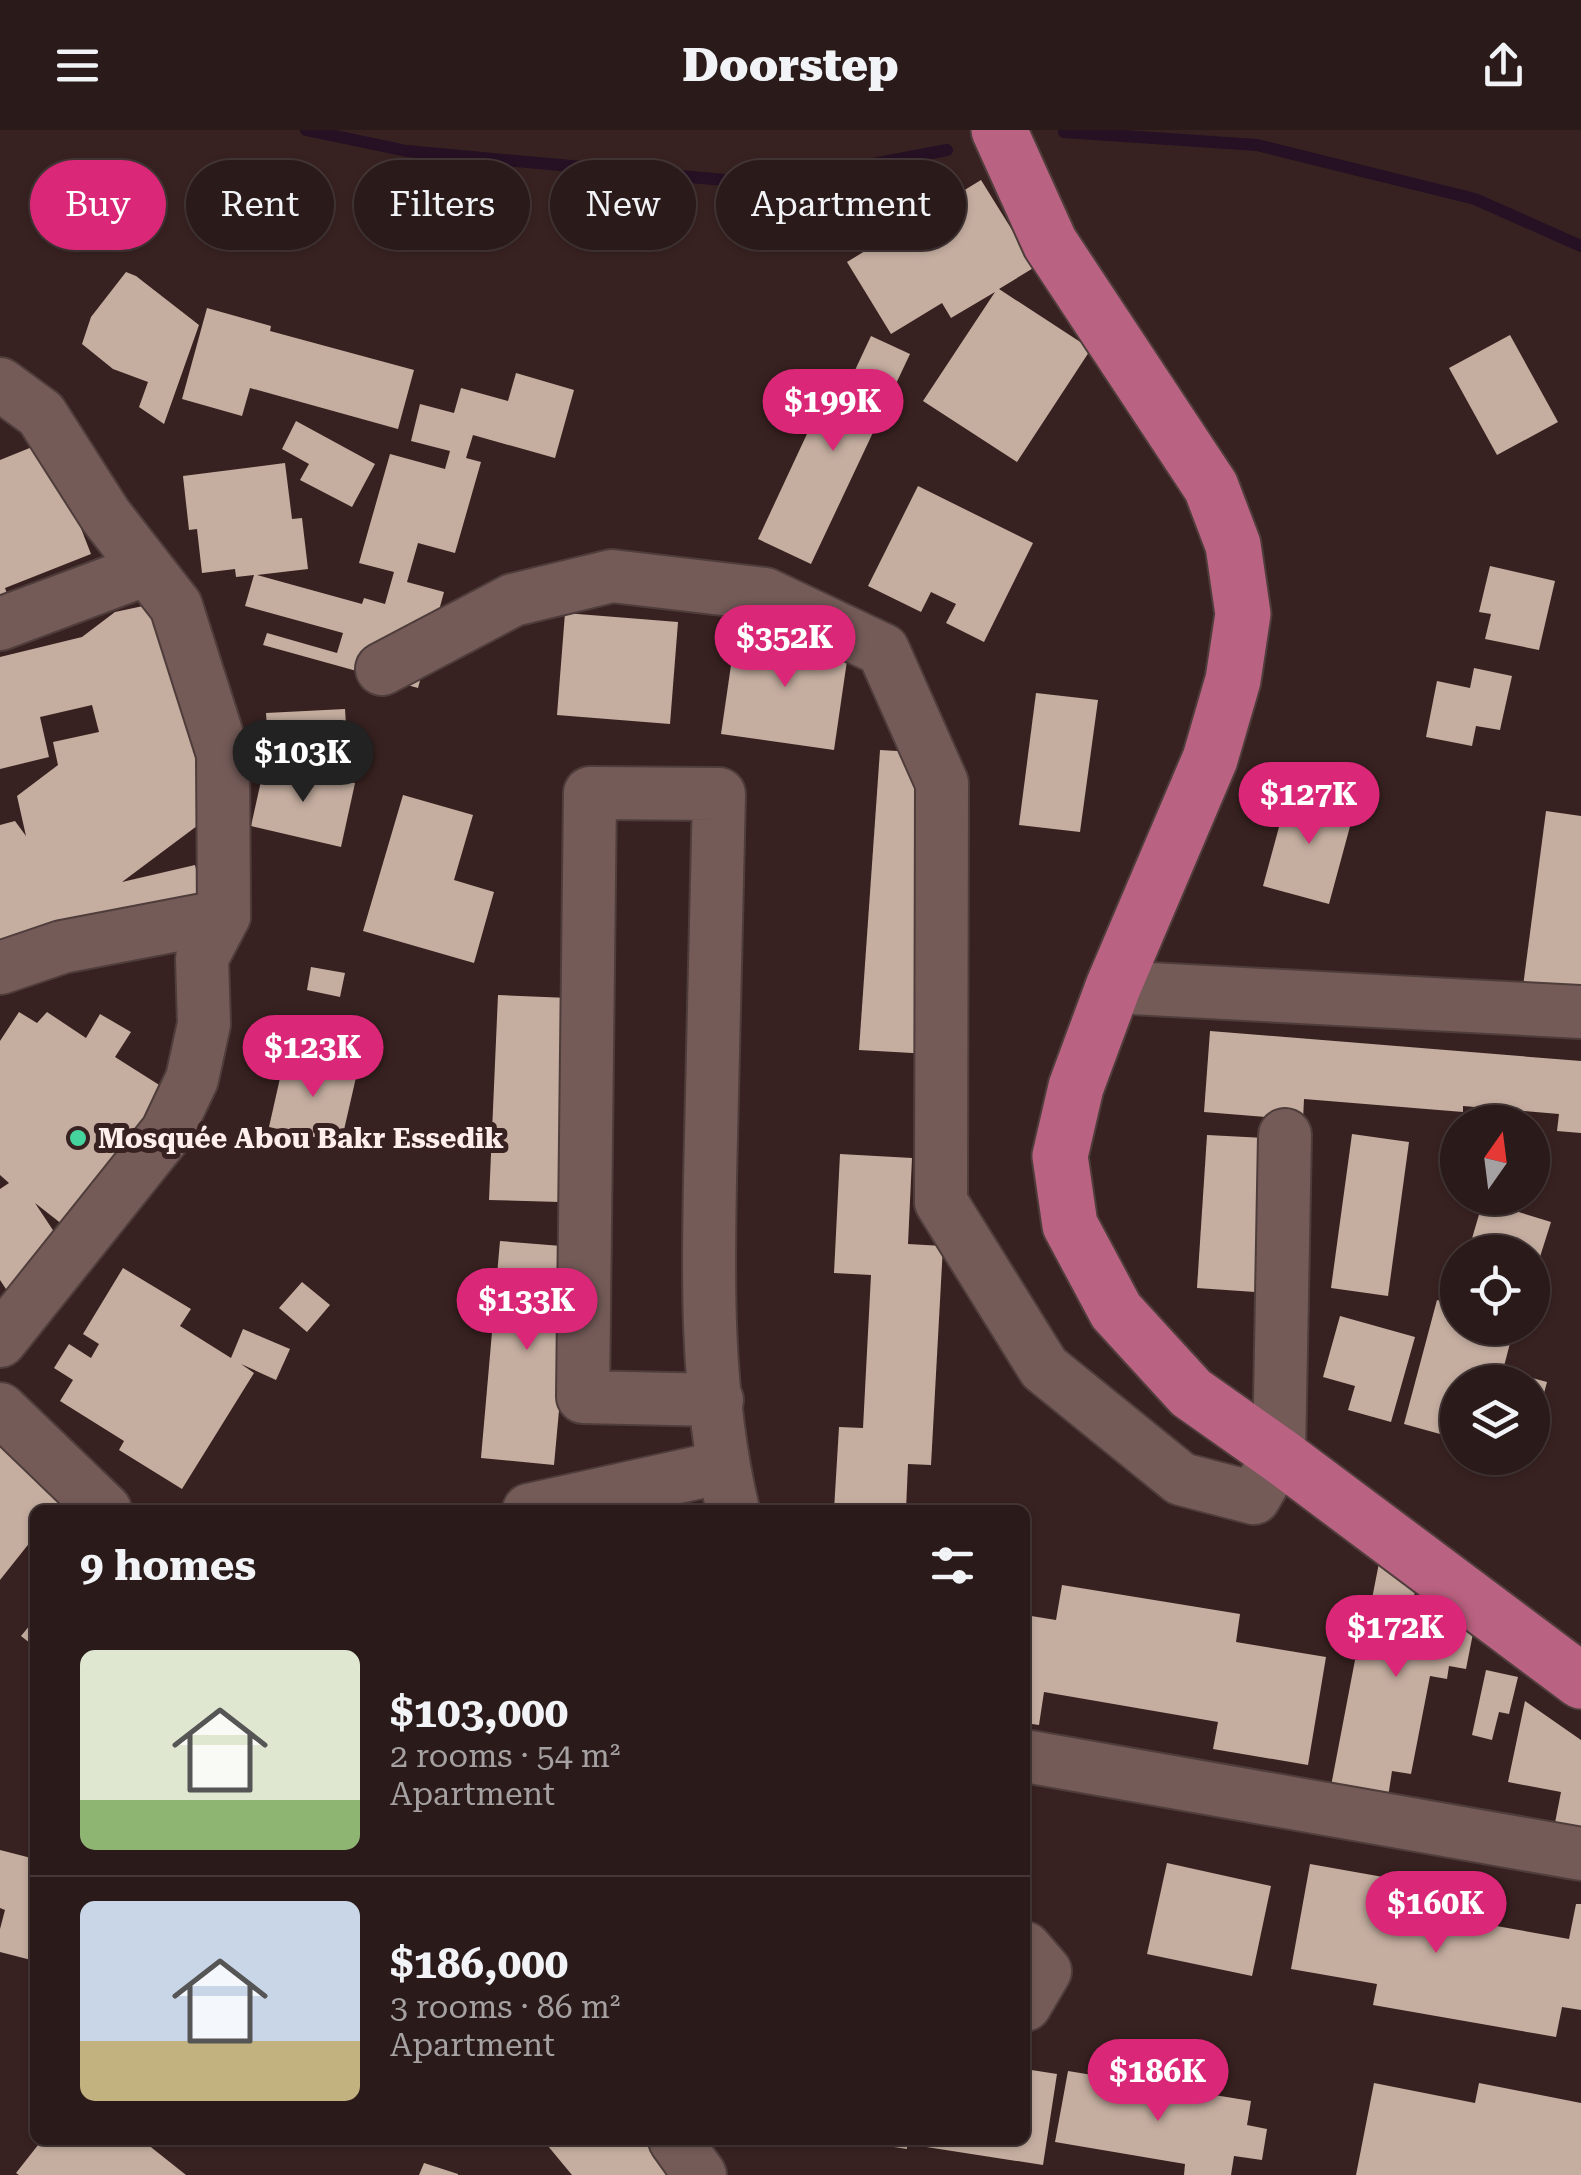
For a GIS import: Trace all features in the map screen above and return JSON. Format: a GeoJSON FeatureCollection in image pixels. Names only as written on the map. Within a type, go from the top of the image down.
{"type":"FeatureCollection","features":[{"type":"Feature","properties":{"kind":"main road"},"geometry":{"type":"LineString","coordinates":[[999,130],[1050,243],[1211,487],[1233,545],[1243,614],[1233,680],[1210,759],[1113,986],[1076,1086],[1060,1156],[1070,1226],[1116,1311],[1191,1393],[1581,1681]]}},
{"type":"Feature","properties":{"kind":"street"},"geometry":{"type":"LineString","coordinates":[[0,384],[41,414],[106,516],[176,606],[224,754],[224,916],[202,958],[204,1024],[192,1079],[166,1132],[0,1341]]}},
{"type":"Feature","properties":{"kind":"street"},"geometry":{"type":"LineString","coordinates":[[0,624],[147,569]]}},
{"type":"Feature","properties":{"kind":"street"},"geometry":{"type":"LineString","coordinates":[[382,669],[514,600],[612,576],[765,594],[883,650],[942,783],[941,1202],[1044,1368],[1181,1479],[1254,1498],[1279,1456],[1285,1135]]}},
{"type":"Feature","properties":{"kind":"street"},"geometry":{"type":"LineString","coordinates":[[574,1505],[728,1488],[707,1288],[719,794],[590,793],[583,1398],[717,1400]]}},
{"type":"Feature","properties":{"kind":"street"},"geometry":{"type":"LineString","coordinates":[[0,968],[62,946],[224,916]]}},
{"type":"Feature","properties":{"kind":"street"},"geometry":{"type":"LineString","coordinates":[[1113,986],[1581,1012]]}},
{"type":"Feature","properties":{"kind":"street"},"geometry":{"type":"LineString","coordinates":[[0,1409],[100,1505]]}},
{"type":"Feature","properties":{"kind":"street"},"geometry":{"type":"LineString","coordinates":[[1030,1757],[1581,1854]]}},
{"type":"Feature","properties":{"kind":"street"},"geometry":{"type":"LineString","coordinates":[[1030,1954],[1045,1971],[1030,1996]]}},
{"type":"Feature","properties":{"kind":"street"},"geometry":{"type":"LineString","coordinates":[[679,2145],[700,2175]]}},
{"type":"Feature","properties":{"kind":"building"},"geometry":{"type":"Polygon","coordinates":[[[981,180],[1035,267],[999,289],[1091,349],[1017,462],[923,401],[995,292],[951,318],[942,303],[891,334],[847,262],[867,250],[966,250],[966,189],[981,180]]]}},
{"type":"Feature","properties":{"kind":"building"},"geometry":{"type":"Polygon","coordinates":[[[126,272],[199,325],[164,424],[139,407],[148,382],[113,369],[82,344],[91,317],[126,272]]]}},
{"type":"Feature","properties":{"kind":"building"},"geometry":{"type":"Polygon","coordinates":[[[207,308],[271,326],[270,331],[414,370],[398,429],[250,388],[242,416],[182,399],[207,308]]]}},
{"type":"Feature","properties":{"kind":"building"},"geometry":{"type":"Polygon","coordinates":[[[1510,335],[1558,422],[1497,455],[1449,368],[1510,335]]]}},
{"type":"Feature","properties":{"kind":"building"},"geometry":{"type":"Polygon","coordinates":[[[871,336],[910,354],[811,564],[758,539],[827,391],[842,398],[871,336]]]}},
{"type":"Feature","properties":{"kind":"building"},"geometry":{"type":"Polygon","coordinates":[[[516,373],[574,390],[555,458],[473,435],[466,458],[481,462],[455,553],[418,543],[407,582],[444,592],[418,688],[263,645],[267,633],[337,653],[343,633],[245,606],[254,575],[236,577],[235,569],[202,573],[197,529],[189,530],[183,476],[285,463],[292,519],[302,518],[308,569],[257,575],[362,604],[364,598],[385,604],[394,572],[359,563],[390,454],[445,469],[450,451],[411,441],[420,404],[454,413],[461,388],[508,401],[516,373]]]}},
{"type":"Feature","properties":{"kind":"building"},"geometry":{"type":"Polygon","coordinates":[[[296,421],[375,464],[352,507],[300,480],[309,464],[282,449],[296,421]]]}},
{"type":"Feature","properties":{"kind":"building"},"geometry":{"type":"Polygon","coordinates":[[[47,441],[91,554],[5,588],[13,611],[0,616],[0,460],[47,441]]]}},
{"type":"Feature","properties":{"kind":"building"},"geometry":{"type":"Polygon","coordinates":[[[918,486],[1033,543],[984,642],[946,623],[956,604],[931,592],[921,612],[868,586],[918,486]]]}},
{"type":"Feature","properties":{"kind":"building"},"geometry":{"type":"Polygon","coordinates":[[[1490,566],[1555,581],[1539,650],[1485,639],[1491,614],[1479,612],[1490,566]]]}},
{"type":"Feature","properties":{"kind":"building"},"geometry":{"type":"Polygon","coordinates":[[[162,602],[213,814],[122,882],[195,865],[204,900],[0,948],[0,825],[15,821],[26,836],[17,796],[58,765],[53,742],[99,732],[92,705],[40,717],[49,757],[0,769],[0,657],[82,637],[115,612],[162,602]]]}},
{"type":"Feature","properties":{"kind":"building"},"geometry":{"type":"Polygon","coordinates":[[[565,613],[678,622],[670,724],[557,715],[565,613]]]}},
{"type":"Feature","properties":{"kind":"building"},"geometry":{"type":"Polygon","coordinates":[[[736,631],[849,647],[834,750],[721,734],[736,631]]]}},
{"type":"Feature","properties":{"kind":"building"},"geometry":{"type":"Polygon","coordinates":[[[1474,668],[1512,676],[1500,730],[1476,726],[1472,746],[1426,737],[1437,681],[1470,688],[1474,668]]]}},
{"type":"Feature","properties":{"kind":"building"},"geometry":{"type":"Polygon","coordinates":[[[1036,693],[1098,700],[1080,832],[1019,825],[1036,693]]]}},
{"type":"Feature","properties":{"kind":"building"},"geometry":{"type":"Polygon","coordinates":[[[345,709],[348,756],[269,760],[266,713],[345,709]]]}},
{"type":"Feature","properties":{"kind":"building"},"geometry":{"type":"Polygon","coordinates":[[[880,750],[949,754],[930,1054],[859,1050],[880,750]]]}},
{"type":"Feature","properties":{"kind":"building"},"geometry":{"type":"Polygon","coordinates":[[[265,763],[355,783],[341,847],[251,826],[265,763]]]}},
{"type":"Feature","properties":{"kind":"building"},"geometry":{"type":"Polygon","coordinates":[[[1289,790],[1355,808],[1329,904],[1263,886],[1289,790]]]}},
{"type":"Feature","properties":{"kind":"building"},"geometry":{"type":"Polygon","coordinates":[[[403,795],[473,815],[454,880],[494,892],[474,963],[363,931],[403,795]]]}},
{"type":"Feature","properties":{"kind":"building"},"geometry":{"type":"Polygon","coordinates":[[[1546,811],[1581,816],[1581,1001],[1522,994],[1546,811]]]}},
{"type":"Feature","properties":{"kind":"building"},"geometry":{"type":"Polygon","coordinates":[[[311,967],[345,973],[340,997],[307,990],[311,967]]]}},
{"type":"Feature","properties":{"kind":"building"},"geometry":{"type":"Polygon","coordinates":[[[498,995],[569,998],[560,1202],[489,1200],[498,995]]]}},
{"type":"Feature","properties":{"kind":"building","name":"Mosquée Abou Bakr Essedik"},"geometry":{"type":"Polygon","coordinates":[[[19,1012],[37,1023],[47,1012],[86,1038],[100,1014],[131,1032],[115,1057],[183,1100],[81,1239],[35,1203],[72,1259],[12,1298],[0,1280],[0,1189],[9,1183],[0,1175],[0,1041],[19,1012]]]}},
{"type":"Feature","properties":{"kind":"building"},"geometry":{"type":"Polygon","coordinates":[[[1210,1031],[1581,1061],[1581,1133],[1557,1131],[1559,1114],[1550,1113],[1550,1105],[1440,1105],[1440,1110],[1304,1099],[1303,1120],[1204,1112],[1210,1031]]]}},
{"type":"Feature","properties":{"kind":"building"},"geometry":{"type":"Polygon","coordinates":[[[285,1056],[357,1073],[341,1143],[269,1127],[285,1056]]]}},
{"type":"Feature","properties":{"kind":"building"},"geometry":{"type":"Polygon","coordinates":[[[1352,1134],[1409,1142],[1388,1296],[1331,1288],[1352,1134]]]}},
{"type":"Feature","properties":{"kind":"building"},"geometry":{"type":"Polygon","coordinates":[[[1207,1135],[1265,1138],[1255,1292],[1197,1288],[1207,1135]]]}},
{"type":"Feature","properties":{"kind":"building"},"geometry":{"type":"Polygon","coordinates":[[[840,1154],[912,1158],[908,1244],[943,1246],[931,1465],[908,1464],[906,1505],[834,1505],[839,1427],[863,1428],[871,1275],[834,1273],[840,1154]]]}},
{"type":"Feature","properties":{"kind":"building"},"geometry":{"type":"Polygon","coordinates":[[[1479,1215],[1528,1215],[1551,1222],[1547,1235],[1473,1235],[1479,1215]]]}},
{"type":"Feature","properties":{"kind":"building"},"geometry":{"type":"Polygon","coordinates":[[[500,1241],[574,1247],[554,1465],[481,1458],[500,1241]]]}},
{"type":"Feature","properties":{"kind":"building"},"geometry":{"type":"Polygon","coordinates":[[[123,1268],[191,1309],[180,1326],[231,1358],[243,1329],[290,1349],[276,1380],[241,1364],[254,1373],[182,1489],[119,1450],[124,1441],[60,1401],[73,1380],[54,1368],[69,1344],[91,1358],[99,1344],[83,1334],[123,1268]]]}},
{"type":"Feature","properties":{"kind":"building"},"geometry":{"type":"Polygon","coordinates":[[[302,1282],[330,1305],[307,1332],[279,1308],[302,1282]]]}},
{"type":"Feature","properties":{"kind":"building"},"geometry":{"type":"Polygon","coordinates":[[[1437,1300],[1440,1345],[1510,1345],[1504,1365],[1440,1365],[1440,1434],[1404,1424],[1437,1300]]]}},
{"type":"Feature","properties":{"kind":"building"},"geometry":{"type":"Polygon","coordinates":[[[1340,1316],[1415,1337],[1391,1422],[1348,1410],[1355,1386],[1323,1377],[1340,1316]]]}},
{"type":"Feature","properties":{"kind":"building"},"geometry":{"type":"Polygon","coordinates":[[[0,1446],[76,1505],[30,1505],[30,1542],[0,1580],[0,1446]]]}},
{"type":"Feature","properties":{"kind":"building"},"geometry":{"type":"Polygon","coordinates":[[[1379,1563],[1419,1570],[1413,1602],[1477,1613],[1466,1669],[1449,1666],[1447,1679],[1430,1676],[1411,1774],[1392,1771],[1388,1797],[1331,1786],[1355,1660],[1360,1660],[1379,1563]]]}},
{"type":"Feature","properties":{"kind":"building"},"geometry":{"type":"Polygon","coordinates":[[[1062,1585],[1240,1614],[1236,1642],[1326,1657],[1308,1765],[1213,1749],[1218,1722],[1044,1692],[1039,1725],[1030,1724],[1030,1616],[1056,1620],[1062,1585]]]}},
{"type":"Feature","properties":{"kind":"building"},"geometry":{"type":"Polygon","coordinates":[[[30,1625],[30,1643],[21,1636],[30,1625]]]}},
{"type":"Feature","properties":{"kind":"building"},"geometry":{"type":"Polygon","coordinates":[[[1486,1670],[1518,1677],[1509,1714],[1499,1712],[1492,1740],[1472,1735],[1486,1670]]]}},
{"type":"Feature","properties":{"kind":"building"},"geometry":{"type":"Polygon","coordinates":[[[1525,1701],[1581,1740],[1581,1833],[1554,1828],[1561,1792],[1508,1782],[1525,1701]]]}},
{"type":"Feature","properties":{"kind":"building"},"geometry":{"type":"Polygon","coordinates":[[[0,1850],[30,1858],[30,1960],[0,1952],[5,1910],[0,1908],[0,1850]]]}},
{"type":"Feature","properties":{"kind":"building"},"geometry":{"type":"Polygon","coordinates":[[[1167,1863],[1271,1886],[1252,1976],[1147,1954],[1167,1863]]]}},
{"type":"Feature","properties":{"kind":"building"},"geometry":{"type":"Polygon","coordinates":[[[1310,1864],[1400,1880],[1395,1908],[1569,1939],[1576,1904],[1581,1904],[1581,2010],[1562,2007],[1556,2037],[1373,2005],[1377,1984],[1291,1969],[1310,1864]]]}},
{"type":"Feature","properties":{"kind":"building"},"geometry":{"type":"Polygon","coordinates":[[[1030,2070],[1057,2074],[1043,2165],[913,2145],[1030,2145],[1030,2070]]]}},
{"type":"Feature","properties":{"kind":"building"},"geometry":{"type":"Polygon","coordinates":[[[1068,2071],[1251,2101],[1247,2125],[1267,2129],[1262,2160],[1234,2156],[1231,2175],[1184,2175],[1185,2164],[1055,2142],[1068,2071]]]}},
{"type":"Feature","properties":{"kind":"building"},"geometry":{"type":"Polygon","coordinates":[[[1374,2083],[1475,2103],[1479,2083],[1581,2103],[1581,2175],[1356,2175],[1374,2083]]]}},
{"type":"Feature","properties":{"kind":"building"},"geometry":{"type":"Polygon","coordinates":[[[38,2145],[148,2145],[186,2175],[19,2175],[16,2173],[38,2145]]]}},
{"type":"Feature","properties":{"kind":"building"},"geometry":{"type":"Polygon","coordinates":[[[547,2145],[660,2145],[685,2175],[572,2175],[547,2145]]]}},
{"type":"Feature","properties":{"kind":"building"},"geometry":{"type":"Polygon","coordinates":[[[424,2163],[458,2174],[458,2175],[419,2175],[424,2163]]]}},
{"type":"Feature","properties":{"kind":"waterway"},"geometry":{"type":"LineString","coordinates":[[306,130],[407,151],[768,184],[947,150]]}},
{"type":"Feature","properties":{"kind":"waterway"},"geometry":{"type":"LineString","coordinates":[[1064,132],[1257,145],[1475,199],[1581,246]]}},
{"type":"Feature","properties":{"kind":"place","name":"Mosquée Abou Bakr Essedik"},"geometry":{"type":"Point","coordinates":[78,1138]}}]}
